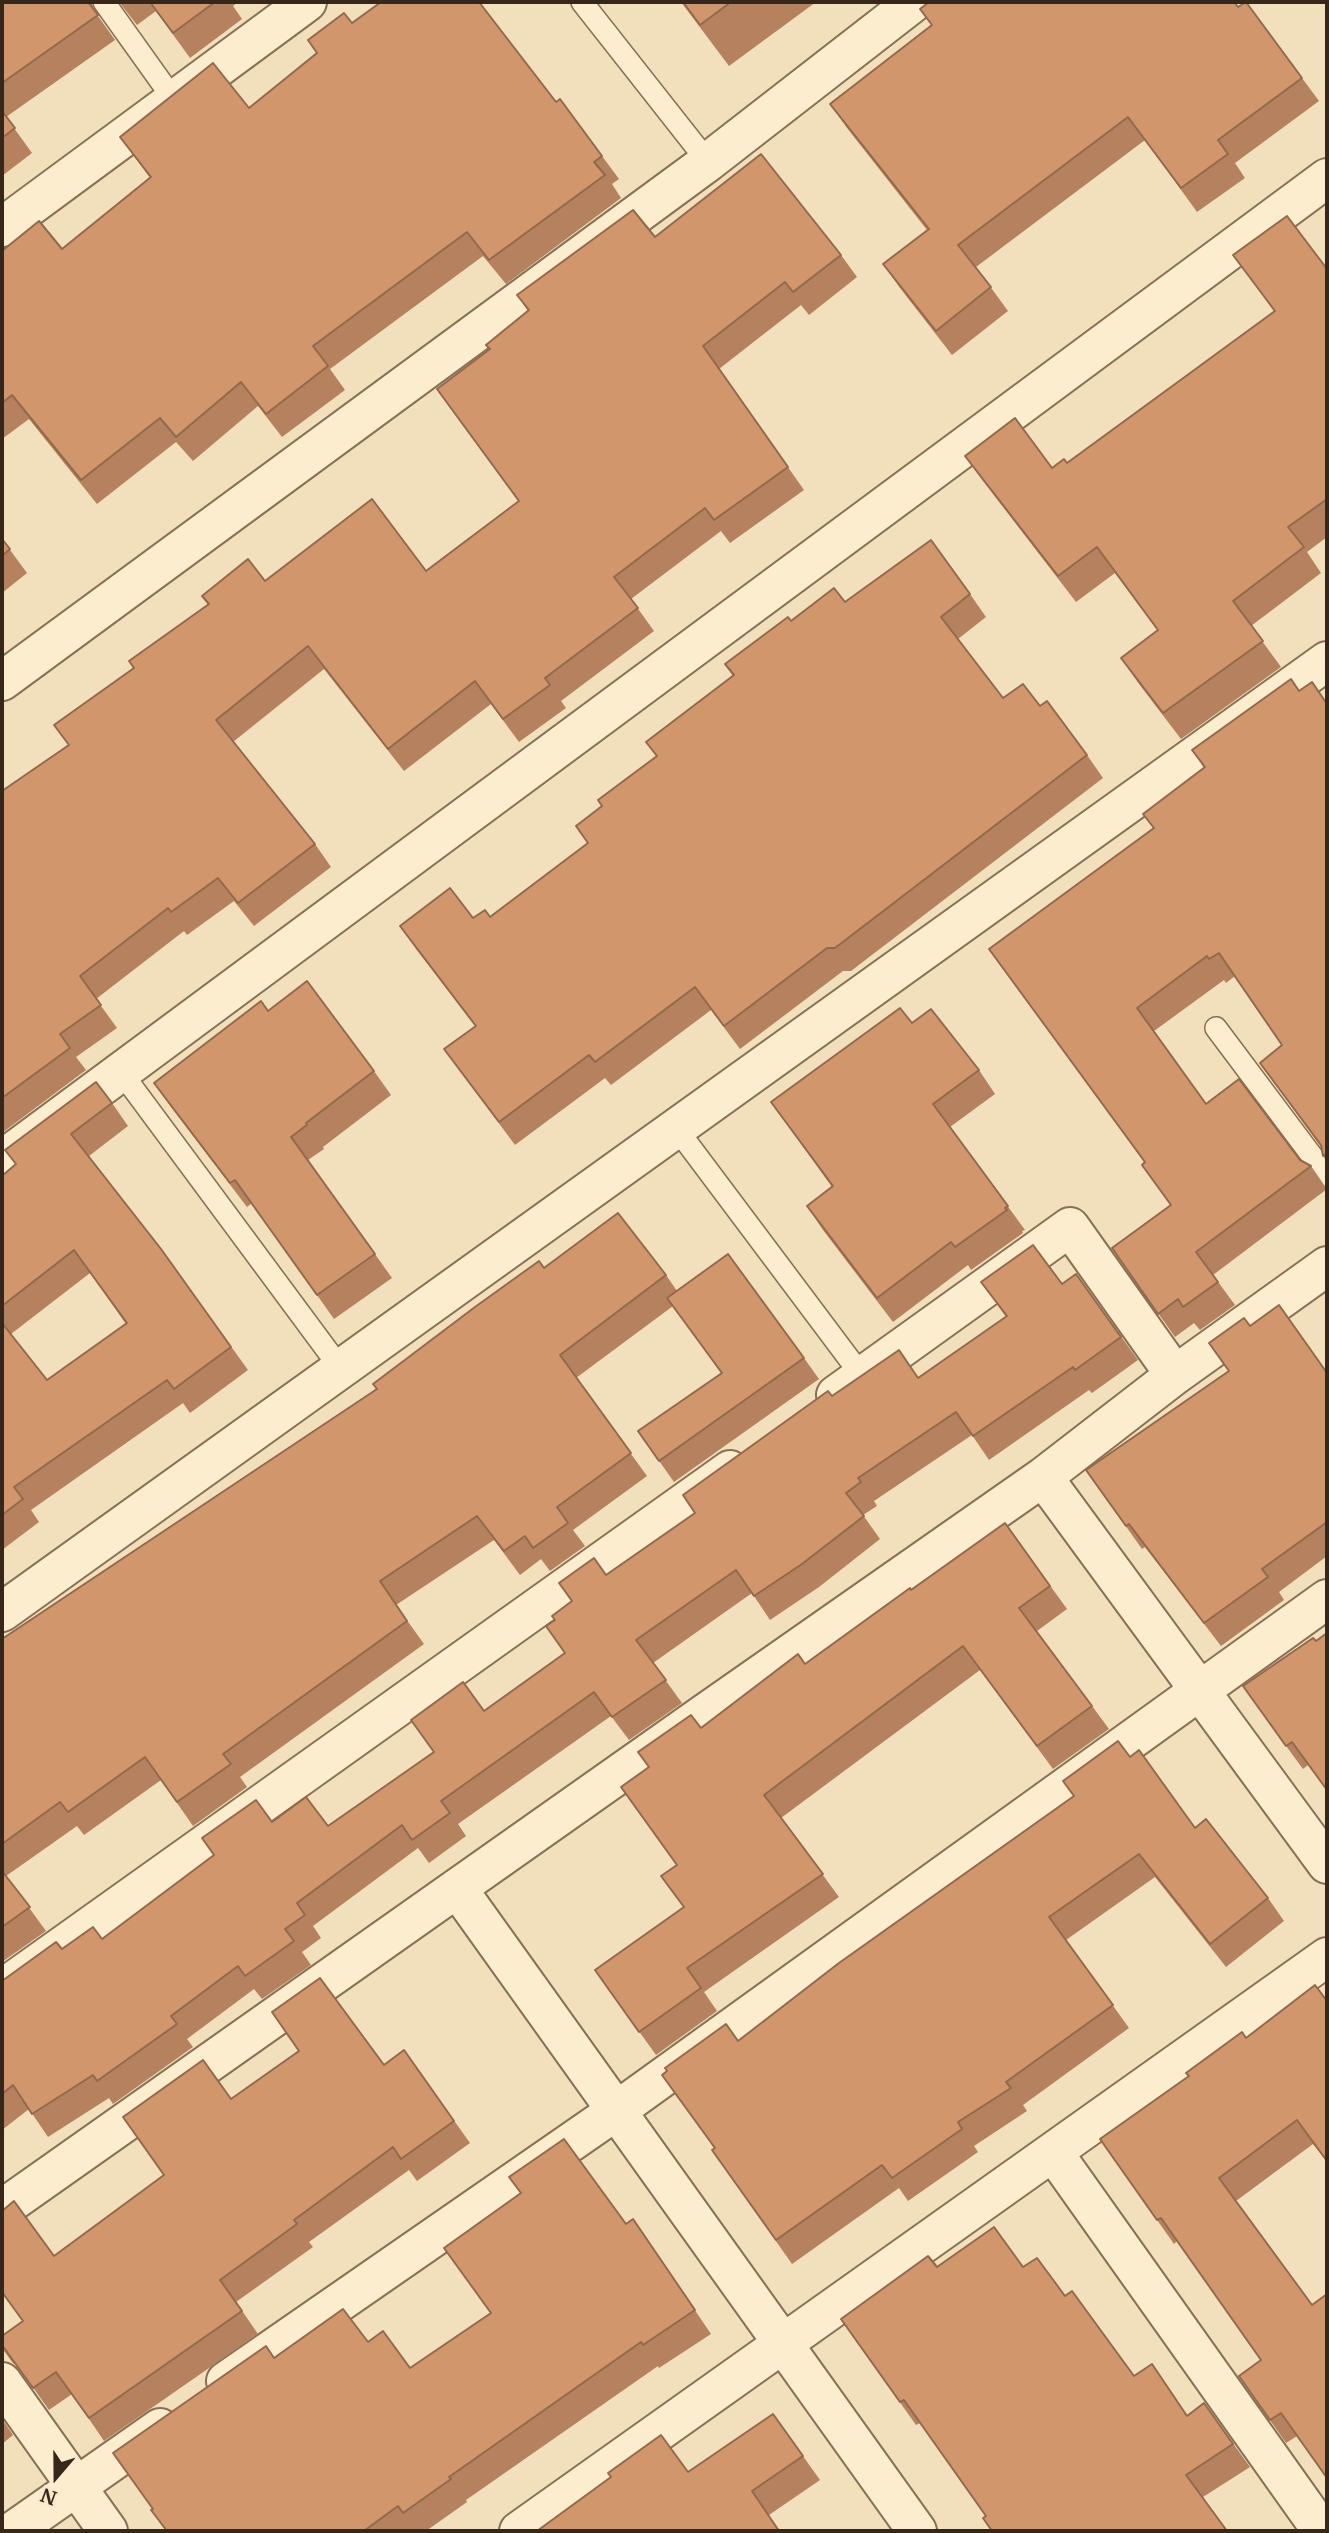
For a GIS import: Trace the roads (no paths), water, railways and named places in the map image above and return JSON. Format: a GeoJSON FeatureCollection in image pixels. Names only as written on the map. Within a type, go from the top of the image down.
{"type":"FeatureCollection","features":[{"type":"Feature","properties":{"kind":"street"},"geometry":{"type":"LineString","coordinates":[[2,227],[307,2]]}},
{"type":"Feature","properties":{"kind":"street"},"geometry":{"type":"LineString","coordinates":[[2,681],[708,162],[914,2]]}},
{"type":"Feature","properties":{"kind":"street"},"geometry":{"type":"LineString","coordinates":[[2,1160],[1327,178]]}},
{"type":"Feature","properties":{"kind":"street"},"geometry":{"type":"LineString","coordinates":[[2,1612],[1327,661]]}},
{"type":"Feature","properties":{"kind":"street"},"geometry":{"type":"LineString","coordinates":[[805,1416],[1070,1227],[1175,1374]]}},
{"type":"Feature","properties":{"kind":"street"},"geometry":{"type":"LineString","coordinates":[[2,2210],[1043,1477],[1175,1374],[1327,1266]]}},
{"type":"Feature","properties":{"kind":"street"},"geometry":{"type":"LineString","coordinates":[[2,1989],[760,1448]]}},
{"type":"Feature","properties":{"kind":"street"},"geometry":{"type":"LineString","coordinates":[[1043,1477],[1327,1864]]}},
{"type":"Feature","properties":{"kind":"street"},"geometry":{"type":"LineString","coordinates":[[13,2531],[616,2111],[1327,1599]]}},
{"type":"Feature","properties":{"kind":"street"},"geometry":{"type":"LineString","coordinates":[[457,1888],[916,2531]]}},
{"type":"Feature","properties":{"kind":"street"},"geometry":{"type":"LineString","coordinates":[[519,2531],[1327,1956]]}},
{"type":"Feature","properties":{"kind":"street"},"geometry":{"type":"LineString","coordinates":[[1053,2152],[1322,2531]]}},
{"type":"Feature","properties":{"kind":"street"},"geometry":{"type":"LineString","coordinates":[[2,2382],[108,2531]]}},
{"type":"Feature","properties":{"kind":"lane"},"geometry":{"type":"LineString","coordinates":[[104,2],[174,100]]}},
{"type":"Feature","properties":{"kind":"lane"},"geometry":{"type":"LineString","coordinates":[[582,2],[708,162]]}},
{"type":"Feature","properties":{"kind":"lane"},"geometry":{"type":"LineString","coordinates":[[1216,1028],[1327,1176]]}},
{"type":"Feature","properties":{"kind":"lane"},"geometry":{"type":"LineString","coordinates":[[121,1072],[341,1369]]}},
{"type":"Feature","properties":{"kind":"lane"},"geometry":{"type":"LineString","coordinates":[[676,1128],[862,1376]]}}]}
